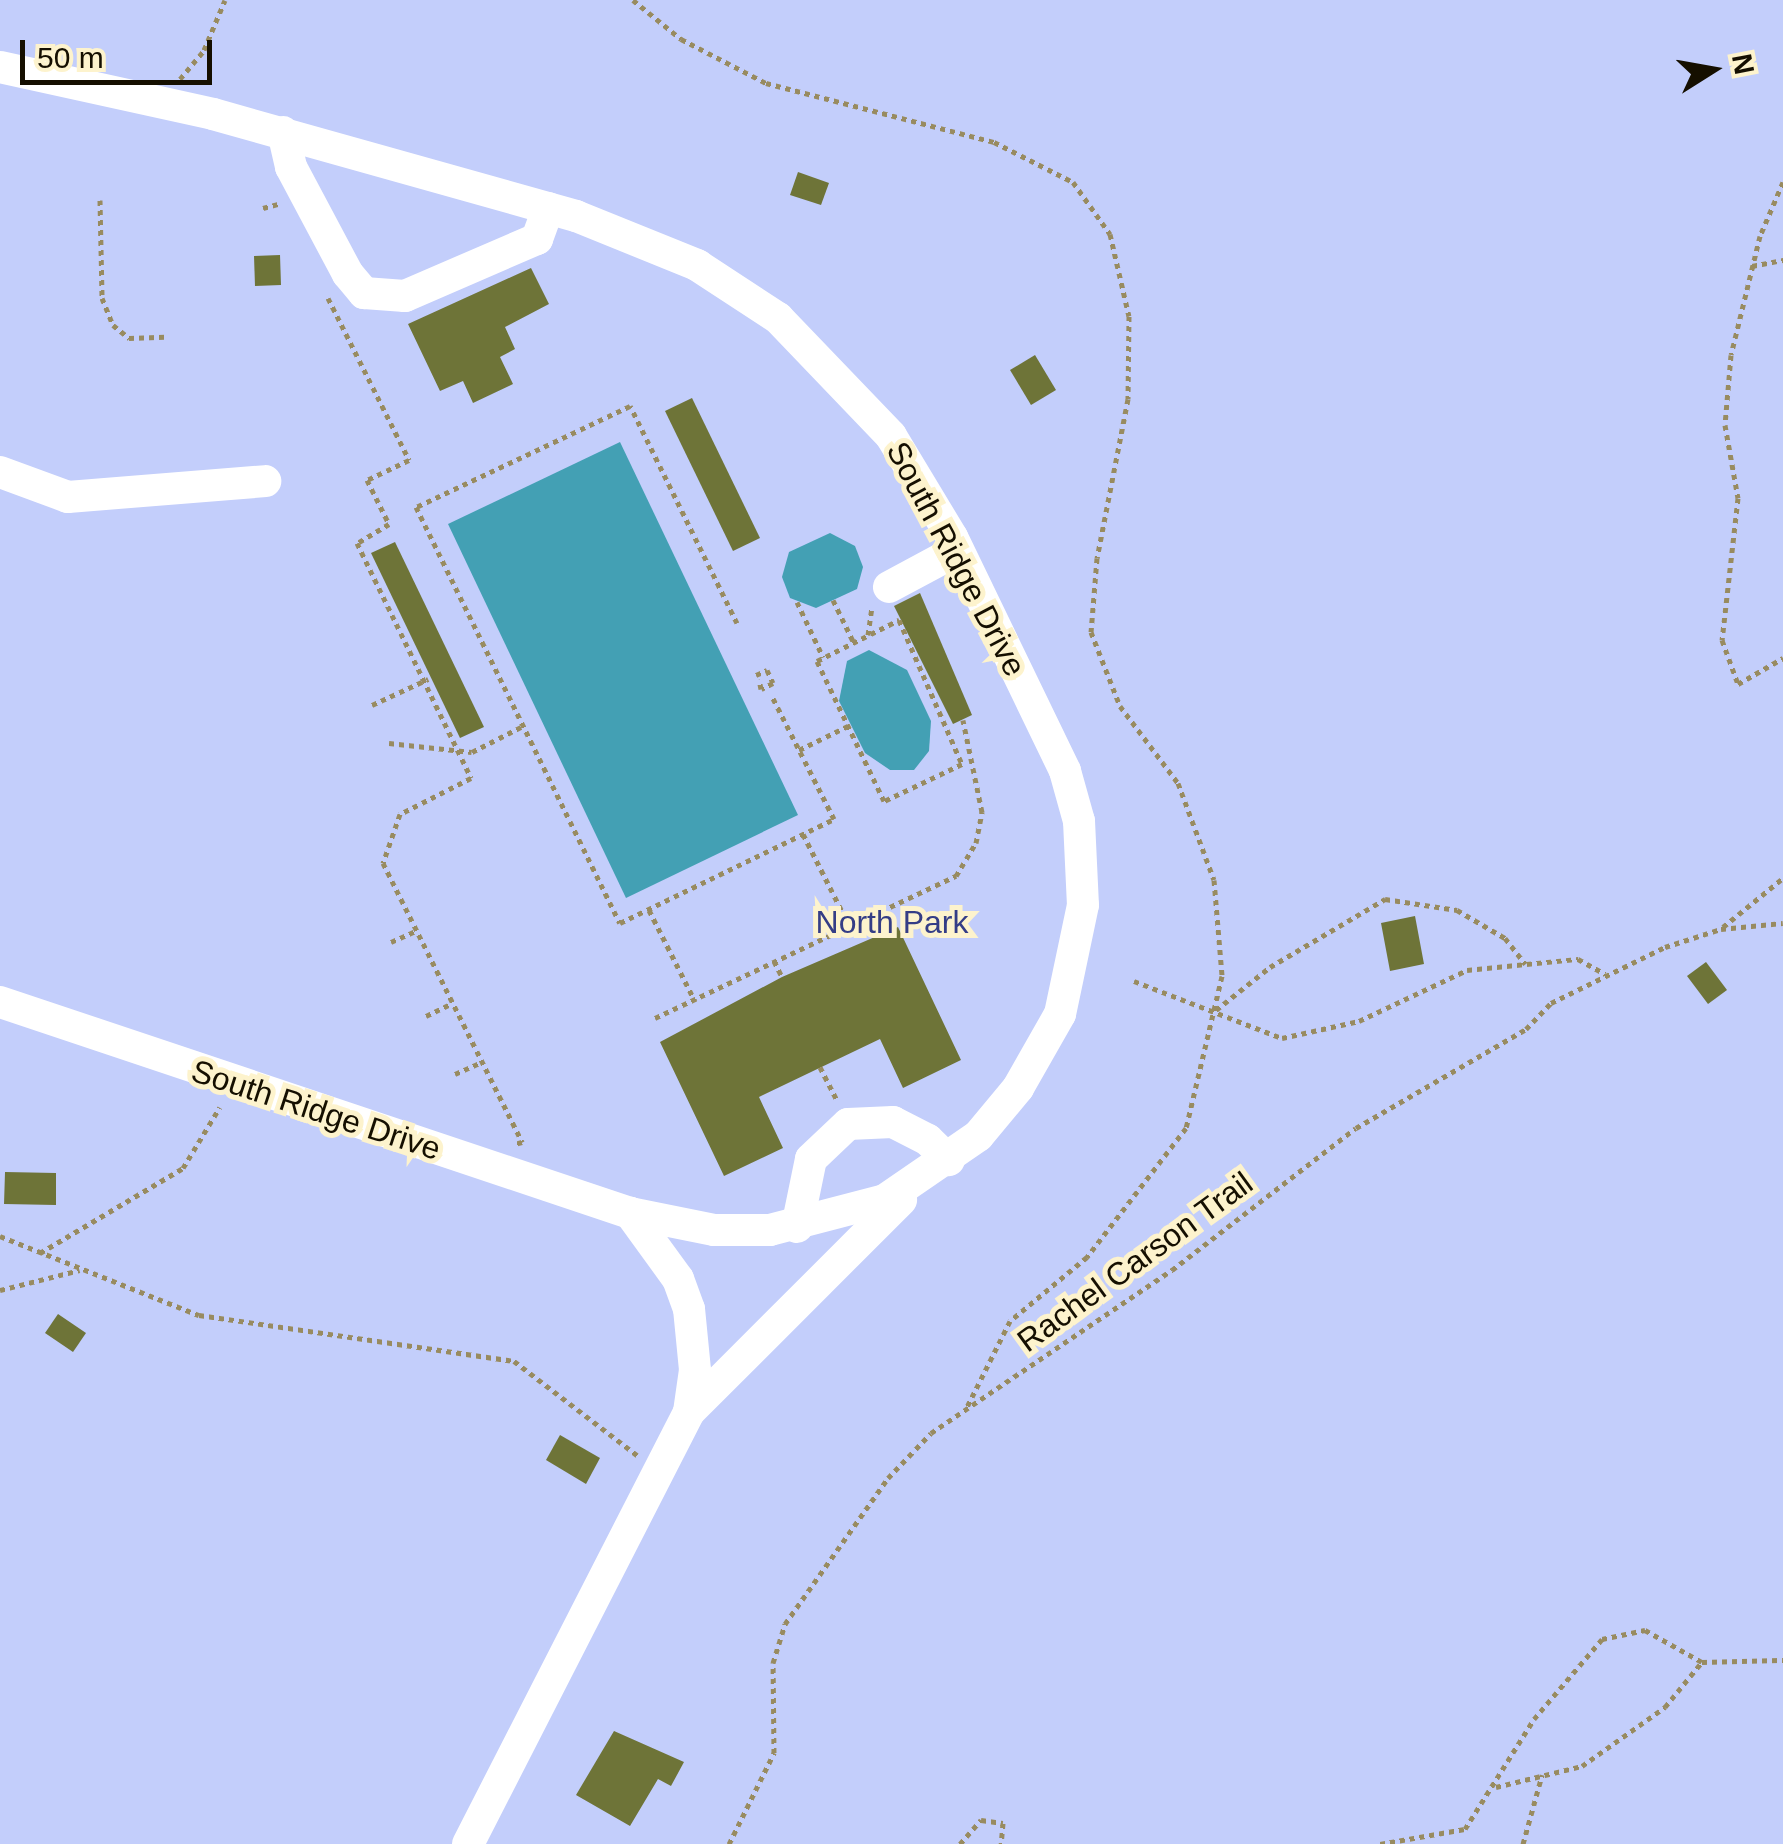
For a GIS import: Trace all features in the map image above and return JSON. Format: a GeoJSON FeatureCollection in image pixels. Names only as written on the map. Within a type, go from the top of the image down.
{"type":"FeatureCollection","features":[{"type":"Feature","properties":{"kind":"street","name":"South Ridge Drive"},"geometry":{"type":"LineString","coordinates":[[0,67],[162,101],[283,132],[548,208],[697,265],[778,318],[891,436],[958,550],[1066,771],[1079,821],[1083,905],[1075,965],[1047,1041],[978,1136],[922,1180],[885,1200],[797,1226],[714,1230],[630,1213],[1,1004]]}},
{"type":"Feature","properties":{"kind":"street"},"geometry":{"type":"LineString","coordinates":[[283,132],[291,167],[348,274],[364,293],[405,296],[537,239],[548,208]]}},
{"type":"Feature","properties":{"kind":"street"},"geometry":{"type":"LineString","coordinates":[[0,472],[68,498],[265,481]]}},
{"type":"Feature","properties":{"kind":"street"},"geometry":{"type":"LineString","coordinates":[[889,587],[958,550]]}},
{"type":"Feature","properties":{"kind":"street"},"geometry":{"type":"LineString","coordinates":[[797,1226],[811,1158],[848,1124],[893,1122],[928,1140],[949,1160]]}},
{"type":"Feature","properties":{"kind":"street","name":"South Ridge Drive"},"geometry":{"type":"LineString","coordinates":[[689,1412],[922,1180]]}},
{"type":"Feature","properties":{"kind":"street","name":"South Ridge Drive"},"geometry":{"type":"LineString","coordinates":[[468,1844],[689,1412],[696,1370],[689,1309],[678,1279],[630,1213]]}},
{"type":"Feature","properties":{"kind":"path"},"geometry":{"type":"LineString","coordinates":[[162,101],[204,50],[225,0]]}},
{"type":"Feature","properties":{"kind":"path"},"geometry":{"type":"LineString","coordinates":[[633,0],[681,39],[766,83],[994,142],[1073,182],[1110,234],[1130,316],[1128,399],[1096,558],[1092,632],[1120,706],[1178,784],[1214,880],[1222,976],[1186,1128],[1086,1256],[1010,1321],[966,1409]]}},
{"type":"Feature","properties":{"kind":"path"},"geometry":{"type":"LineString","coordinates":[[1783,182],[1752,266],[1731,355],[1725,425],[1738,498],[1722,640],[1738,684],[1783,658]]}},
{"type":"Feature","properties":{"kind":"path"},"geometry":{"type":"LineString","coordinates":[[272,185],[289,220]]}},
{"type":"Feature","properties":{"kind":"path"},"geometry":{"type":"LineString","coordinates":[[100,200],[102,298],[112,325],[129,338],[164,336]]}},
{"type":"Feature","properties":{"kind":"path"},"geometry":{"type":"LineString","coordinates":[[263,208],[280,203]]}},
{"type":"Feature","properties":{"kind":"path"},"geometry":{"type":"LineString","coordinates":[[1752,266],[1783,260]]}},
{"type":"Feature","properties":{"kind":"path"},"geometry":{"type":"LineString","coordinates":[[324,289],[410,460],[367,480],[389,524],[356,543],[428,680],[471,778],[400,814],[383,863],[522,1142]]}},
{"type":"Feature","properties":{"kind":"path"},"geometry":{"type":"LineString","coordinates":[[737,623],[630,406],[416,507],[620,924],[834,819],[773,698]]}},
{"type":"Feature","properties":{"kind":"path"},"geometry":{"type":"LineString","coordinates":[[833,600],[854,642]]}},
{"type":"Feature","properties":{"kind":"path"},"geometry":{"type":"LineString","coordinates":[[797,602],[823,657]]}},
{"type":"Feature","properties":{"kind":"path"},"geometry":{"type":"LineString","coordinates":[[899,620],[962,764],[884,800],[816,660],[823,657],[899,620]]}},
{"type":"Feature","properties":{"kind":"path"},"geometry":{"type":"LineString","coordinates":[[372,706],[428,680]]}},
{"type":"Feature","properties":{"kind":"path"},"geometry":{"type":"LineString","coordinates":[[655,1018],[956,876],[967,861],[982,812],[962,720]]}},
{"type":"Feature","properties":{"kind":"path"},"geometry":{"type":"LineString","coordinates":[[389,743],[460,753],[523,726]]}},
{"type":"Feature","properties":{"kind":"path"},"geometry":{"type":"LineString","coordinates":[[800,750],[848,726]]}},
{"type":"Feature","properties":{"kind":"path"},"geometry":{"type":"LineString","coordinates":[[803,834],[849,926]]}},
{"type":"Feature","properties":{"kind":"path"},"geometry":{"type":"LineString","coordinates":[[1721,929],[1783,878]]}},
{"type":"Feature","properties":{"kind":"path"},"geometry":{"type":"LineString","coordinates":[[1214,1012],[1270,967],[1385,898],[1456,910],[1505,938],[1525,964]]}},
{"type":"Feature","properties":{"kind":"path"},"geometry":{"type":"LineString","coordinates":[[649,910],[694,1001]]}},
{"type":"Feature","properties":{"kind":"path","name":"Rachel Carson Trail"},"geometry":{"type":"LineString","coordinates":[[730,1844],[774,1753],[772,1663],[784,1624],[888,1478],[931,1432],[1172,1270],[1356,1128],[1526,1029],[1551,1004],[1605,974],[1721,929],[1783,924]]}},
{"type":"Feature","properties":{"kind":"path"},"geometry":{"type":"LineString","coordinates":[[390,942],[416,930]]}},
{"type":"Feature","properties":{"kind":"path"},"geometry":{"type":"LineString","coordinates":[[1134,981],[1282,1038],[1359,1022],[1466,970],[1578,959],[1605,974]]}},
{"type":"Feature","properties":{"kind":"path"},"geometry":{"type":"LineString","coordinates":[[774,962],[782,976]]}},
{"type":"Feature","properties":{"kind":"path"},"geometry":{"type":"LineString","coordinates":[[426,1016],[452,1004]]}},
{"type":"Feature","properties":{"kind":"path"},"geometry":{"type":"LineString","coordinates":[[455,1074],[480,1063]]}},
{"type":"Feature","properties":{"kind":"path"},"geometry":{"type":"LineString","coordinates":[[820,1067],[848,1124]]}},
{"type":"Feature","properties":{"kind":"path"},"geometry":{"type":"LineString","coordinates":[[40,1253],[183,1168],[235,1083]]}},
{"type":"Feature","properties":{"kind":"path"},"geometry":{"type":"LineString","coordinates":[[0,1236],[199,1315],[514,1361],[659,1472]]}},
{"type":"Feature","properties":{"kind":"path"},"geometry":{"type":"LineString","coordinates":[[0,1290],[82,1269]]}},
{"type":"Feature","properties":{"kind":"path"},"geometry":{"type":"LineString","coordinates":[[1380,1844],[1465,1830],[1534,1720],[1602,1639],[1645,1630],[1702,1662],[1783,1660]]}},
{"type":"Feature","properties":{"kind":"path"},"geometry":{"type":"LineString","coordinates":[[1493,1787],[1582,1766],[1665,1707],[1702,1662]]}},
{"type":"Feature","properties":{"kind":"path"},"geometry":{"type":"LineString","coordinates":[[1523,1844],[1542,1776]]}},
{"type":"Feature","properties":{"kind":"path"},"geometry":{"type":"LineString","coordinates":[[960,1844],[981,1820],[1003,1823],[1001,1844]]}},
{"type":"Feature","properties":{"kind":"green space","name":"North Park"},"geometry":{"type":"Polygon","coordinates":[[[0,0],[1783,0],[1783,1844],[0,1844],[0,0]]]}},
{"type":"Feature","properties":{"kind":"shaded area"},"geometry":{"type":"Polygon","coordinates":[[[620,442],[798,815],[626,898],[448,524],[620,442]]]}},
{"type":"Feature","properties":{"kind":"shaded area"},"geometry":{"type":"Polygon","coordinates":[[[830,533],[855,546],[863,567],[857,589],[816,608],[790,598],[782,577],[789,552],[830,533]]]}},
{"type":"Feature","properties":{"kind":"shaded area"},"geometry":{"type":"Polygon","coordinates":[[[869,650],[907,670],[931,721],[929,751],[914,770],[890,770],[865,753],[839,701],[847,661],[869,650]]]}},
{"type":"Feature","properties":{"kind":"building"},"geometry":{"type":"Polygon","coordinates":[[[798,172],[829,183],[821,205],[790,195],[798,172]]]}},
{"type":"Feature","properties":{"kind":"building"},"geometry":{"type":"Polygon","coordinates":[[[280,255],[281,285],[255,286],[254,256],[280,255]]]}},
{"type":"Feature","properties":{"kind":"building"},"geometry":{"type":"Polygon","coordinates":[[[531,268],[549,304],[505,327],[515,349],[500,357],[513,384],[473,403],[463,381],[440,391],[408,324],[531,268]]]}},
{"type":"Feature","properties":{"kind":"building"},"geometry":{"type":"Polygon","coordinates":[[[1035,355],[1056,390],[1031,405],[1010,370],[1035,355]]]}},
{"type":"Feature","properties":{"kind":"building"},"geometry":{"type":"Polygon","coordinates":[[[692,398],[760,538],[733,551],[665,411],[692,398]]]}},
{"type":"Feature","properties":{"kind":"building"},"geometry":{"type":"Polygon","coordinates":[[[395,542],[484,727],[460,738],[371,553],[395,542]]]}},
{"type":"Feature","properties":{"kind":"building"},"geometry":{"type":"Polygon","coordinates":[[[920,593],[972,715],[953,724],[894,606],[920,593]]]}},
{"type":"Feature","properties":{"kind":"building"},"geometry":{"type":"Polygon","coordinates":[[[1415,916],[1424,964],[1390,971],[1381,923],[1415,916]]]}},
{"type":"Feature","properties":{"kind":"building"},"geometry":{"type":"Polygon","coordinates":[[[898,927],[961,1060],[903,1088],[880,1039],[759,1097],[783,1148],[724,1176],[660,1042],[782,977],[898,927]]]}},
{"type":"Feature","properties":{"kind":"building"},"geometry":{"type":"Polygon","coordinates":[[[1706,962],[1727,990],[1708,1004],[1687,976],[1706,962]]]}},
{"type":"Feature","properties":{"kind":"building"},"geometry":{"type":"Polygon","coordinates":[[[5,1172],[56,1173],[56,1205],[4,1204],[5,1172]]]}},
{"type":"Feature","properties":{"kind":"building"},"geometry":{"type":"Polygon","coordinates":[[[58,1314],[86,1333],[73,1352],[45,1333],[58,1314]]]}},
{"type":"Feature","properties":{"kind":"building"},"geometry":{"type":"Polygon","coordinates":[[[560,1435],[600,1458],[586,1484],[546,1460],[560,1435]]]}},
{"type":"Feature","properties":{"kind":"building"},"geometry":{"type":"Polygon","coordinates":[[[614,1731],[684,1762],[671,1786],[658,1779],[630,1826],[576,1795],[614,1731]]]}}]}
